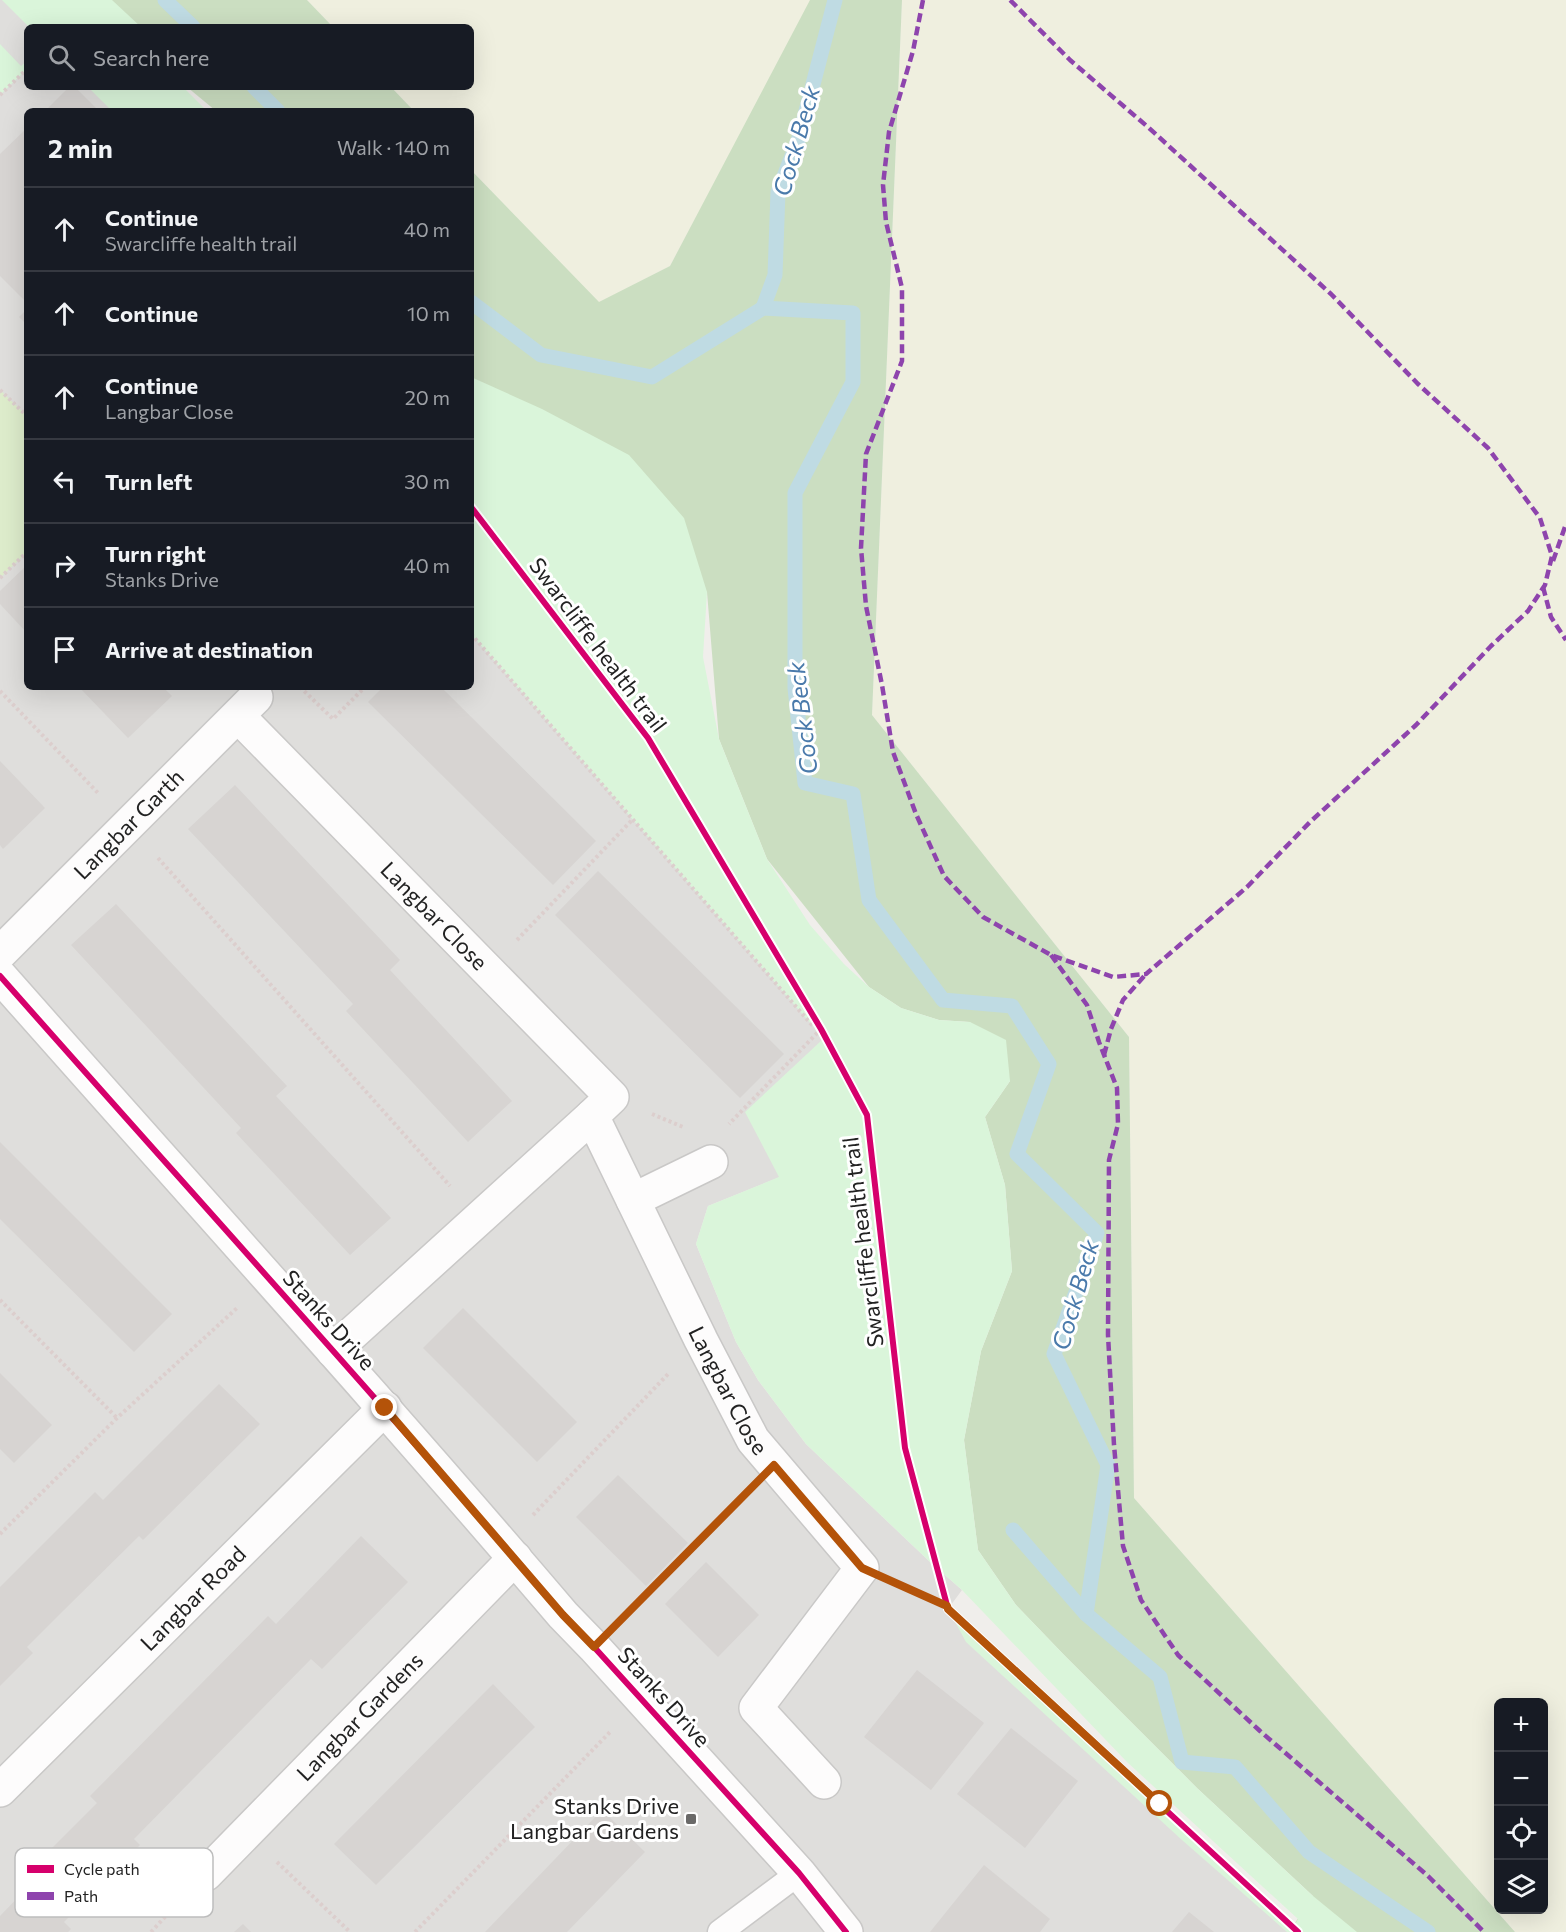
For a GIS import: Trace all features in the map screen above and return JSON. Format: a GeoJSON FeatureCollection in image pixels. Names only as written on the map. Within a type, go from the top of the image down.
{"type":"FeatureCollection","features":[{"type":"Feature","properties":{"kind":"street","name":"Langbar Garth"},"geometry":{"type":"LineString","coordinates":[[0,953],[247,706]]}},
{"type":"Feature","properties":{"kind":"street","name":"Langbar Close"},"geometry":{"type":"LineString","coordinates":[[247,706],[488,971],[602,1106],[633,1200],[753,1440],[862,1568]]}},
{"type":"Feature","properties":{"kind":"street","name":"Stanks Drive"},"geometry":{"type":"LineString","coordinates":[[0,976],[385,1408],[563,1615],[799,1873],[846,1932]]}},
{"type":"Feature","properties":{"kind":"street"},"geometry":{"type":"LineString","coordinates":[[333,1351],[602,1106]]}},
{"type":"Feature","properties":{"kind":"street"},"geometry":{"type":"LineString","coordinates":[[633,1200],[711,1162]]}},
{"type":"Feature","properties":{"kind":"street","name":"Langbar Road"},"geometry":{"type":"LineString","coordinates":[[0,1790],[385,1408]]}},
{"type":"Feature","properties":{"kind":"street","name":"Langbar Gardens"},"geometry":{"type":"LineString","coordinates":[[213,1867],[509,1552]]}},
{"type":"Feature","properties":{"kind":"street"},"geometry":{"type":"LineString","coordinates":[[824,1782],[756,1708],[862,1568]]}},
{"type":"Feature","properties":{"kind":"lane"},"geometry":{"type":"LineString","coordinates":[[720,1932],[799,1873]]}},
{"type":"Feature","properties":{"kind":"path"},"geometry":{"type":"LineString","coordinates":[[0,95],[24,72]]}},
{"type":"Feature","properties":{"kind":"path"},"geometry":{"type":"LineString","coordinates":[[0,390],[24,413]]}},
{"type":"Feature","properties":{"kind":"path"},"geometry":{"type":"LineString","coordinates":[[0,578],[24,555]]}},
{"type":"Feature","properties":{"kind":"path"},"geometry":{"type":"LineString","coordinates":[[474,637],[812,1025],[821,1029]]}},
{"type":"Feature","properties":{"kind":"path"},"geometry":{"type":"LineString","coordinates":[[303,690],[333,719],[362,690]]}},
{"type":"Feature","properties":{"kind":"path"},"geometry":{"type":"LineString","coordinates":[[0,691],[129,825],[478,1218]]}},
{"type":"Feature","properties":{"kind":"path"},"geometry":{"type":"LineString","coordinates":[[488,971],[633,819]]}},
{"type":"Feature","properties":{"kind":"path"},"geometry":{"type":"LineString","coordinates":[[809,1009],[826,1038]]}},
{"type":"Feature","properties":{"kind":"path"},"geometry":{"type":"LineString","coordinates":[[724,1128],[821,1029]]}},
{"type":"Feature","properties":{"kind":"path"},"geometry":{"type":"LineString","coordinates":[[602,1106],[684,1127]]}},
{"type":"Feature","properties":{"kind":"path"},"geometry":{"type":"LineString","coordinates":[[0,1534],[117,1418],[268,1279]]}},
{"type":"Feature","properties":{"kind":"path"},"geometry":{"type":"LineString","coordinates":[[0,1300],[117,1418]]}},
{"type":"Feature","properties":{"kind":"path"},"geometry":{"type":"LineString","coordinates":[[509,1552],[701,1340]]}},
{"type":"Feature","properties":{"kind":"path"},"geometry":{"type":"LineString","coordinates":[[594,1647],[774,1465]]}},
{"type":"Feature","properties":{"kind":"path"},"geometry":{"type":"LineString","coordinates":[[862,1568],[947,1608]]}},
{"type":"Feature","properties":{"kind":"path"},"geometry":{"type":"LineString","coordinates":[[944,1595],[947,1608]]}},
{"type":"Feature","properties":{"kind":"path"},"geometry":{"type":"LineString","coordinates":[[415,1932],[641,1699]]}},
{"type":"Feature","properties":{"kind":"path"},"geometry":{"type":"LineString","coordinates":[[247,1833],[350,1932]]}},
{"type":"Feature","properties":{"kind":"shaded area"},"geometry":{"type":"Polygon","coordinates":[[[0,0],[21,0],[44,24],[24,24],[24,90],[107,90],[125,108],[24,108],[24,690],[474,690],[474,622],[835,1031],[780,1177],[708,1206],[696,1244],[736,1342],[758,1380],[806,1444],[962,1590],[948,1609],[1298,1932],[0,1932],[0,0]]]}},
{"type":"Feature","properties":{"kind":"green space"},"geometry":{"type":"Polygon","coordinates":[[[2,0],[112,0],[138,24],[26,24],[2,0]]]}},
{"type":"Feature","properties":{"kind":"green space"},"geometry":{"type":"Polygon","coordinates":[[[111,0],[307,0],[330,24],[130,24],[111,0]]]}},
{"type":"Feature","properties":{"kind":"green space"},"geometry":{"type":"Polygon","coordinates":[[[307,0],[812,0],[670,266],[599,303],[474,173],[474,108],[411,108],[394,90],[474,90],[474,24],[330,24],[307,0]]]}},
{"type":"Feature","properties":{"kind":"green space"},"geometry":{"type":"Polygon","coordinates":[[[810,0],[902,0],[872,715],[1129,1037],[1134,1498],[1494,1908],[1494,1914],[1499,1914],[1515,1932],[1298,1932],[1293,1926],[1313,1896],[1198,1789],[1066,1657],[1016,1605],[978,1550],[964,1440],[981,1351],[1012,1271],[1005,1185],[985,1117],[1010,1081],[970,1022],[939,1020],[901,1008],[869,987],[767,859],[719,739],[707,592],[474,381],[474,173],[599,302],[670,266],[810,0]]]}},
{"type":"Feature","properties":{"kind":"green space"},"geometry":{"type":"Polygon","coordinates":[[[902,0],[1566,0],[1566,1932],[1515,1932],[1499,1914],[1548,1914],[1548,1698],[1494,1698],[1494,1908],[1134,1498],[1129,1037],[872,715],[902,0]]]}},
{"type":"Feature","properties":{"kind":"green space"},"geometry":{"type":"Polygon","coordinates":[[[0,44],[21,66],[24,64],[24,72],[0,95],[0,44]]]}},
{"type":"Feature","properties":{"kind":"green space"},"geometry":{"type":"Polygon","coordinates":[[[91,90],[186,90],[204,108],[109,108],[91,90]]]}},
{"type":"Feature","properties":{"kind":"green space"},"geometry":{"type":"Polygon","coordinates":[[[191,90],[394,90],[411,108],[212,108],[191,90]]]}},
{"type":"Feature","properties":{"kind":"green space"},"geometry":{"type":"Polygon","coordinates":[[[474,378],[542,409],[629,455],[684,518],[707,592],[703,657],[719,739],[767,859],[810,925],[844,964],[869,987],[901,1008],[939,1020],[970,1022],[1006,1040],[1010,1081],[985,1117],[1005,1185],[1012,1271],[981,1351],[964,1440],[978,1550],[1016,1605],[1066,1657],[1198,1789],[1313,1896],[1357,1932],[1287,1932],[1182,1840],[966,1642],[948,1609],[1294,1926],[1298,1919],[1127,1762],[962,1590],[806,1444],[758,1380],[736,1342],[696,1244],[708,1206],[779,1177],[745,1112],[822,1040],[812,1025],[474,637],[474,378]]]}},
{"type":"Feature","properties":{"kind":"green space"},"geometry":{"type":"Polygon","coordinates":[[[0,390],[24,413],[24,555],[0,578],[0,390]]]}},
{"type":"Feature","properties":{"kind":"building"},"geometry":{"type":"Polygon","coordinates":[[[66,90],[78,90],[96,108],[48,108],[66,90]]]}},
{"type":"Feature","properties":{"kind":"building"},"geometry":{"type":"Polygon","coordinates":[[[24,131],[24,300],[0,276],[0,154],[24,131]]]}},
{"type":"Feature","properties":{"kind":"building"},"geometry":{"type":"Polygon","coordinates":[[[24,312],[24,322],[19,317],[24,312]]]}},
{"type":"Feature","properties":{"kind":"building"},"geometry":{"type":"Polygon","coordinates":[[[24,568],[24,630],[0,604],[0,591],[24,568]]]}},
{"type":"Feature","properties":{"kind":"building"},"geometry":{"type":"Polygon","coordinates":[[[82,690],[166,690],[172,696],[128,738],[82,690]]]}},
{"type":"Feature","properties":{"kind":"building"},"geometry":{"type":"Polygon","coordinates":[[[380,690],[444,690],[596,841],[553,885],[368,702],[380,690]]]}},
{"type":"Feature","properties":{"kind":"building"},"geometry":{"type":"Polygon","coordinates":[[[0,761],[45,808],[3,849],[0,845],[0,761]]]}},
{"type":"Feature","properties":{"kind":"building"},"geometry":{"type":"Polygon","coordinates":[[[235,785],[400,960],[390,970],[512,1101],[468,1142],[346,1011],[353,1004],[188,829],[235,785]]]}},
{"type":"Feature","properties":{"kind":"building"},"geometry":{"type":"Polygon","coordinates":[[[598,871],[784,1054],[740,1098],[555,915],[598,871]]]}},
{"type":"Feature","properties":{"kind":"building"},"geometry":{"type":"Polygon","coordinates":[[[116,904],[287,1086],[276,1096],[391,1218],[350,1255],[236,1133],[241,1128],[71,945],[116,904]]]}},
{"type":"Feature","properties":{"kind":"building"},"geometry":{"type":"Polygon","coordinates":[[[0,1142],[172,1314],[134,1352],[0,1219],[0,1142]]]}},
{"type":"Feature","properties":{"kind":"building"},"geometry":{"type":"Polygon","coordinates":[[[463,1308],[577,1422],[537,1462],[423,1348],[463,1308]]]}},
{"type":"Feature","properties":{"kind":"building"},"geometry":{"type":"Polygon","coordinates":[[[0,1373],[52,1425],[14,1463],[0,1449],[0,1373]]]}},
{"type":"Feature","properties":{"kind":"building"},"geometry":{"type":"Polygon","coordinates":[[[219,1384],[260,1424],[143,1540],[139,1536],[27,1647],[33,1653],[0,1686],[0,1587],[95,1492],[103,1500],[219,1384]]]}},
{"type":"Feature","properties":{"kind":"building"},"geometry":{"type":"Polygon","coordinates":[[[618,1475],[688,1543],[646,1586],[576,1517],[618,1475]]]}},
{"type":"Feature","properties":{"kind":"building"},"geometry":{"type":"Polygon","coordinates":[[[361,1536],[408,1582],[322,1669],[311,1659],[134,1839],[140,1845],[137,1848],[52,1848],[97,1803],[90,1796],[268,1616],[276,1624],[361,1536]]]}},
{"type":"Feature","properties":{"kind":"building"},"geometry":{"type":"Polygon","coordinates":[[[706,1562],[759,1615],[718,1657],[665,1604],[706,1562]]]}},
{"type":"Feature","properties":{"kind":"building"},"geometry":{"type":"Polygon","coordinates":[[[917,1670],[984,1723],[931,1790],[864,1737],[917,1670]]]}},
{"type":"Feature","properties":{"kind":"building"},"geometry":{"type":"Polygon","coordinates":[[[493,1684],[535,1727],[376,1885],[334,1844],[493,1684]]]}},
{"type":"Feature","properties":{"kind":"building"},"geometry":{"type":"Polygon","coordinates":[[[1011,1728],[1078,1781],[1025,1848],[957,1794],[1011,1728]]]}},
{"type":"Feature","properties":{"kind":"building"},"geometry":{"type":"Polygon","coordinates":[[[602,1810],[645,1852],[567,1932],[485,1932],[602,1810]]]}},
{"type":"Feature","properties":{"kind":"building"},"geometry":{"type":"Polygon","coordinates":[[[984,1865],[1050,1919],[1040,1932],[930,1932],[984,1865]]]}},
{"type":"Feature","properties":{"kind":"building"},"geometry":{"type":"Polygon","coordinates":[[[15,1900],[15,1917],[69,1917],[64,1922],[71,1929],[68,1932],[0,1932],[0,1916],[15,1900]]]}},
{"type":"Feature","properties":{"kind":"building"},"geometry":{"type":"Polygon","coordinates":[[[1189,1912],[1214,1932],[1172,1932],[1189,1912]]]}},
{"type":"Feature","properties":{"kind":"building"},"geometry":{"type":"Polygon","coordinates":[[[243,1924],[251,1932],[234,1932],[243,1924]]]}},
{"type":"Feature","properties":{"kind":"waterway"},"geometry":{"type":"LineString","coordinates":[[165,0],[190,24]]}},
{"type":"Feature","properties":{"kind":"waterway","name":"Cock Beck"},"geometry":{"type":"LineString","coordinates":[[763,308],[775,275],[778,192],[799,138],[835,0]]}},
{"type":"Feature","properties":{"kind":"waterway"},"geometry":{"type":"LineString","coordinates":[[257,90],[275,108]]}},
{"type":"Feature","properties":{"kind":"waterway"},"geometry":{"type":"LineString","coordinates":[[474,304],[541,355],[652,377],[763,308]]}},
{"type":"Feature","properties":{"kind":"waterway","name":"Cock Beck"},"geometry":{"type":"LineString","coordinates":[[763,308],[853,313],[853,382],[795,493],[795,688],[805,783],[853,794],[869,900],[943,1000],[1012,1006],[1049,1064],[1017,1154],[1097,1233],[1054,1354],[1108,1465],[1086,1614],[1160,1677],[1182,1762],[1235,1767],[1309,1852],[1428,1932]]}},
{"type":"Feature","properties":{"kind":"waterway"},"geometry":{"type":"LineString","coordinates":[[1013,1530],[1086,1614]]}},
{"type":"Feature","properties":{"kind":"marked path"},"geometry":{"type":"LineString","coordinates":[[923,0],[913,51],[889,132],[883,185],[886,222],[902,288],[902,361],[866,454],[861,548],[866,606],[893,752],[916,814],[944,876],[983,917],[1051,955],[1113,977],[1146,974],[1247,887],[1310,822],[1416,725],[1491,646],[1528,611],[1545,585],[1552,556],[1540,518],[1488,448],[1418,384],[1331,294],[1149,128],[1070,60],[1010,0]]}},
{"type":"Feature","properties":{"kind":"marked path"},"geometry":{"type":"LineString","coordinates":[[1553,561],[1566,524]]}},
{"type":"Feature","properties":{"kind":"marked path"},"geometry":{"type":"LineString","coordinates":[[1543,587],[1551,617],[1566,640]]}},
{"type":"Feature","properties":{"kind":"marked path"},"geometry":{"type":"LineString","coordinates":[[1051,955],[1087,1005],[1117,1088],[1118,1124],[1109,1160],[1108,1335],[1114,1445],[1123,1546],[1141,1600],[1178,1655],[1260,1731],[1428,1876],[1484,1932]]}},
{"type":"Feature","properties":{"kind":"marked path"},"geometry":{"type":"LineString","coordinates":[[1104,1055],[1111,1029],[1123,1000],[1146,974]]}},
{"type":"Feature","properties":{"kind":"cycle path","name":"Swarcliffe health trail"},"geometry":{"type":"LineString","coordinates":[[474,511],[648,738],[821,1029],[867,1115],[905,1448],[948,1609],[1298,1932]]}},
{"type":"Feature","properties":{"kind":"cycle path"},"geometry":{"type":"LineString","coordinates":[[0,976],[354,1374],[563,1615],[799,1873],[846,1932]]}},
{"type":"Feature","properties":{"kind":"place","name":"Stanks Drive Langbar Gardens"},"geometry":{"type":"Point","coordinates":[691,1819]}},
{"type":"Feature","properties":{"kind":"route"},"geometry":{"type":"LineString","coordinates":[[385,1408],[563,1615],[594,1647],[774,1465],[862,1568],[947,1606],[1160,1804]]}}]}
